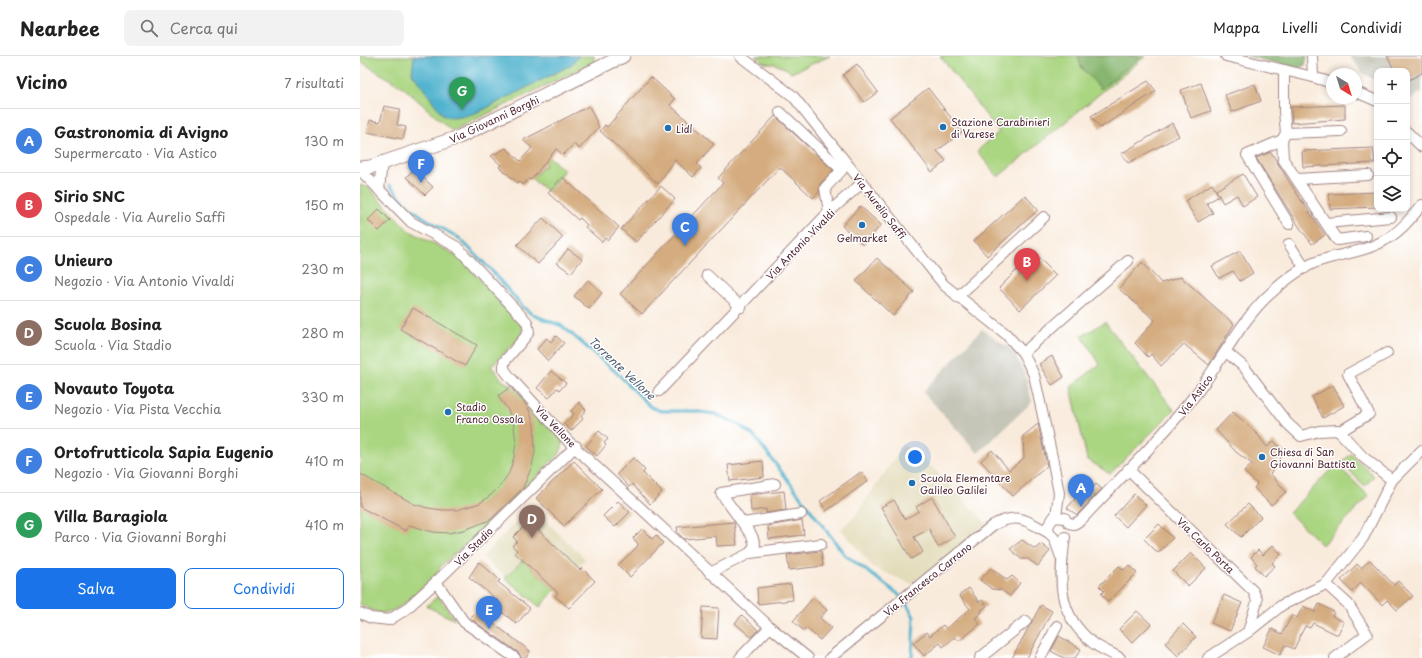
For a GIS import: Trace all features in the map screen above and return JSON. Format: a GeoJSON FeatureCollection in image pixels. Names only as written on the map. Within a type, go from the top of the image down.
{"type":"FeatureCollection","features":[{"type":"Feature","properties":{"kind":"main road","name":"Via Giovanni Borghi"},"geometry":{"type":"LineString","coordinates":[[360,169],[472,131],[623,56]]}},
{"type":"Feature","properties":{"kind":"street","name":"Via Aurelio Saffi"},"geometry":{"type":"LineString","coordinates":[[740,56],[793,96],[932,272],[957,297],[1003,331],[1023,353],[1034,375],[1041,400],[1058,486],[1060,519],[1070,527],[1066,536],[1062,559],[1061,591],[1075,624],[1094,644],[1120,658]]}},
{"type":"Feature","properties":{"kind":"street"},"geometry":{"type":"LineString","coordinates":[[1226,56],[1326,81]]}},
{"type":"Feature","properties":{"kind":"street"},"geometry":{"type":"LineString","coordinates":[[1312,56],[1313,77]]}},
{"type":"Feature","properties":{"kind":"street"},"geometry":{"type":"LineString","coordinates":[[1284,70],[1283,159],[1337,240],[1366,236]]}},
{"type":"Feature","properties":{"kind":"street"},"geometry":{"type":"LineString","coordinates":[[1362,95],[1374,100]]}},
{"type":"Feature","properties":{"kind":"street"},"geometry":{"type":"LineString","coordinates":[[780,112],[842,170],[825,188],[829,212]]}},
{"type":"Feature","properties":{"kind":"street"},"geometry":{"type":"LineString","coordinates":[[811,142],[822,131]]}},
{"type":"Feature","properties":{"kind":"street"},"geometry":{"type":"LineString","coordinates":[[1289,224],[1247,155],[1284,137],[1341,131]]}},
{"type":"Feature","properties":{"kind":"street"},"geometry":{"type":"LineString","coordinates":[[1410,135],[1422,147]]}},
{"type":"Feature","properties":{"kind":"street"},"geometry":{"type":"LineString","coordinates":[[379,190],[382,162]]}},
{"type":"Feature","properties":{"kind":"street","name":"Via Vellone"},"geometry":{"type":"LineString","coordinates":[[360,169],[411,222],[457,247],[527,322],[528,332],[505,359],[504,366],[506,372],[570,443],[576,446],[710,573],[770,627],[808,658]]}},
{"type":"Feature","properties":{"kind":"street"},"geometry":{"type":"LineString","coordinates":[[1297,179],[1368,175]]}},
{"type":"Feature","properties":{"kind":"street","name":"Via Antonio Vivaldi"},"geometry":{"type":"LineString","coordinates":[[659,391],[741,307],[829,212],[862,183]]}},
{"type":"Feature","properties":{"kind":"street","name":"Via Astico"},"geometry":{"type":"LineString","coordinates":[[1066,536],[1079,525],[1081,520],[1176,419],[1226,352],[1251,314],[1263,300],[1305,268],[1317,262],[1366,248],[1384,241],[1396,233],[1422,205]]}},
{"type":"Feature","properties":{"kind":"street"},"geometry":{"type":"LineString","coordinates":[[957,297],[1044,217]]}},
{"type":"Feature","properties":{"kind":"street"},"geometry":{"type":"LineString","coordinates":[[1326,223],[1391,218]]}},
{"type":"Feature","properties":{"kind":"street"},"geometry":{"type":"LineString","coordinates":[[1288,244],[1305,268]]}},
{"type":"Feature","properties":{"kind":"street"},"geometry":{"type":"LineString","coordinates":[[1023,353],[1128,261]]}},
{"type":"Feature","properties":{"kind":"street"},"geometry":{"type":"LineString","coordinates":[[707,275],[741,307]]}},
{"type":"Feature","properties":{"kind":"street"},"geometry":{"type":"LineString","coordinates":[[1226,352],[1244,367],[1286,423],[1301,436],[1319,431],[1339,432],[1369,414],[1348,374],[1387,353]]}},
{"type":"Feature","properties":{"kind":"street"},"geometry":{"type":"LineString","coordinates":[[1339,432],[1363,457],[1392,480]]}},
{"type":"Feature","properties":{"kind":"street","name":"Via Stadio"},"geometry":{"type":"LineString","coordinates":[[360,613],[382,620],[393,619],[405,610],[436,582],[576,446]]}},
{"type":"Feature","properties":{"kind":"street"},"geometry":{"type":"LineString","coordinates":[[1208,658],[1248,632],[1282,605],[1326,584],[1363,538],[1392,480],[1422,450]]}},
{"type":"Feature","properties":{"kind":"street","name":"Via Carlo Porta"},"geometry":{"type":"LineString","coordinates":[[1128,469],[1253,592],[1256,605],[1248,632]]}},
{"type":"Feature","properties":{"kind":"street"},"geometry":{"type":"LineString","coordinates":[[750,553],[755,545],[752,536],[721,493],[775,484]]}},
{"type":"Feature","properties":{"kind":"street"},"geometry":{"type":"LineString","coordinates":[[743,523],[801,514]]}},
{"type":"Feature","properties":{"kind":"street","name":"Via Francesco Carrano"},"geometry":{"type":"LineString","coordinates":[[830,658],[993,526],[1010,518],[1031,522],[1060,519]]}},
{"type":"Feature","properties":{"kind":"street"},"geometry":{"type":"LineString","coordinates":[[1060,519],[1074,524],[1081,520]]}},
{"type":"Feature","properties":{"kind":"street","name":"Via Aurelio Saffi"},"geometry":{"type":"LineString","coordinates":[[1060,519],[1048,526],[1062,559]]}},
{"type":"Feature","properties":{"kind":"street","name":"Via Francesco Carrano"},"geometry":{"type":"LineString","coordinates":[[1031,522],[1052,536]]}},
{"type":"Feature","properties":{"kind":"street"},"geometry":{"type":"LineString","coordinates":[[1052,536],[1066,536]]}},
{"type":"Feature","properties":{"kind":"street"},"geometry":{"type":"LineString","coordinates":[[710,573],[750,553],[821,544]]}},
{"type":"Feature","properties":{"kind":"street"},"geometry":{"type":"LineString","coordinates":[[436,582],[464,622],[515,658]]}},
{"type":"Feature","properties":{"kind":"street"},"geometry":{"type":"LineString","coordinates":[[1326,584],[1348,604],[1367,634],[1334,658]]}},
{"type":"Feature","properties":{"kind":"street"},"geometry":{"type":"LineString","coordinates":[[980,658],[1026,621]]}},
{"type":"Feature","properties":{"kind":"street"},"geometry":{"type":"LineString","coordinates":[[1040,658],[1057,626]]}},
{"type":"Feature","properties":{"kind":"street"},"geometry":{"type":"LineString","coordinates":[[740,658],[770,627]]}},
{"type":"Feature","properties":{"kind":"shaded area"},"geometry":{"type":"Polygon","coordinates":[[[1349,56],[1422,56],[1422,92],[1410,100],[1410,68],[1374,68],[1374,79],[1364,74],[1362,68],[1359,68],[1349,56]]]}},
{"type":"Feature","properties":{"kind":"shaded area"},"geometry":{"type":"Polygon","coordinates":[[[982,329],[1013,351],[1026,376],[1032,402],[978,453],[923,392],[982,329]]]}},
{"type":"Feature","properties":{"kind":"shaded area","name":"Scuola Elementare Galileo Galilei"},"geometry":{"type":"Polygon","coordinates":[[[903,446],[915,450],[987,524],[911,584],[873,567],[841,529],[855,516],[903,446]]]}},
{"type":"Feature","properties":{"kind":"shaded area"},"geometry":{"type":"Polygon","coordinates":[[[531,507],[585,559],[540,607],[482,557],[531,507]]]}},
{"type":"Feature","properties":{"kind":"green space"},"geometry":{"type":"Polygon","coordinates":[[[360,56],[594,56],[594,62],[452,131],[404,88],[360,61],[360,56]]]}},
{"type":"Feature","properties":{"kind":"green space"},"geometry":{"type":"Polygon","coordinates":[[[755,56],[830,56],[791,73],[787,69],[775,64],[764,63],[755,56]]]}},
{"type":"Feature","properties":{"kind":"green space"},"geometry":{"type":"Polygon","coordinates":[[[940,56],[1146,56],[998,177],[977,151],[999,132],[940,56]]]}},
{"type":"Feature","properties":{"kind":"green space"},"geometry":{"type":"Polygon","coordinates":[[[1078,56],[1142,56],[1101,89],[1081,67],[1078,56]]]}},
{"type":"Feature","properties":{"kind":"green space"},"geometry":{"type":"Polygon","coordinates":[[[1246,56],[1307,56],[1305,65],[1299,68],[1246,56]]]}},
{"type":"Feature","properties":{"kind":"green space"},"geometry":{"type":"Polygon","coordinates":[[[549,157],[564,170],[548,192],[532,179],[546,164],[544,162],[549,157]]]}},
{"type":"Feature","properties":{"kind":"green space","name":"Stadio Franco Ossola"},"geometry":{"type":"Polygon","coordinates":[[[360,185],[369,188],[408,230],[459,257],[518,319],[523,330],[521,337],[491,366],[503,381],[511,385],[561,438],[563,444],[560,453],[469,544],[465,544],[441,566],[437,573],[397,609],[383,613],[368,609],[360,604],[360,185]]]}},
{"type":"Feature","properties":{"kind":"green space"},"geometry":{"type":"Polygon","coordinates":[[[1105,322],[1174,410],[1110,474],[1087,459],[1071,387],[1100,364],[1082,336],[1105,322]]]}},
{"type":"Feature","properties":{"kind":"green space"},"geometry":{"type":"Polygon","coordinates":[[[1351,454],[1374,476],[1365,486],[1341,463],[1351,454]]]}},
{"type":"Feature","properties":{"kind":"green space"},"geometry":{"type":"Polygon","coordinates":[[[1336,464],[1369,496],[1322,545],[1289,513],[1336,464]]]}},
{"type":"Feature","properties":{"kind":"green space"},"geometry":{"type":"Polygon","coordinates":[[[523,560],[555,590],[540,607],[505,578],[523,560]]]}},
{"type":"Feature","properties":{"kind":"green space"},"geometry":{"type":"Polygon","coordinates":[[[438,596],[455,620],[426,606],[438,596]]]}},
{"type":"Feature","properties":{"kind":"water"},"geometry":{"type":"Polygon","coordinates":[[[414,56],[579,56],[571,65],[483,110],[463,117],[452,118],[443,115],[412,73],[414,56]]]}},
{"type":"Feature","properties":{"kind":"building"},"geometry":{"type":"Polygon","coordinates":[[[1387,56],[1422,56],[1422,73],[1410,79],[1410,68],[1393,68],[1387,56]]]}},
{"type":"Feature","properties":{"kind":"building"},"geometry":{"type":"Polygon","coordinates":[[[857,64],[878,92],[864,102],[843,75],[857,64]]]}},
{"type":"Feature","properties":{"kind":"building","name":"Lidl"},"geometry":{"type":"Polygon","coordinates":[[[651,77],[675,99],[670,105],[714,144],[697,164],[701,168],[693,177],[675,160],[658,184],[600,131],[605,125],[607,127],[651,77]]]}},
{"type":"Feature","properties":{"kind":"building"},"geometry":{"type":"Polygon","coordinates":[[[1148,81],[1156,91],[1100,128],[1091,116],[1148,81]]]}},
{"type":"Feature","properties":{"kind":"building"},"geometry":{"type":"Polygon","coordinates":[[[1201,83],[1211,111],[1191,118],[1181,90],[1201,83]]]}},
{"type":"Feature","properties":{"kind":"building"},"geometry":{"type":"Polygon","coordinates":[[[1255,84],[1261,101],[1232,112],[1225,95],[1255,84]]]}},
{"type":"Feature","properties":{"kind":"building","name":"Stazione Carabinieri di Varese"},"geometry":{"type":"Polygon","coordinates":[[[928,88],[962,132],[937,151],[946,161],[932,172],[890,118],[928,88]]]}},
{"type":"Feature","properties":{"kind":"building"},"geometry":{"type":"Polygon","coordinates":[[[1345,105],[1345,119],[1292,123],[1291,107],[1345,105]]]}},
{"type":"Feature","properties":{"kind":"building"},"geometry":{"type":"Polygon","coordinates":[[[384,106],[400,109],[397,125],[406,127],[403,139],[367,132],[370,120],[380,122],[384,106]]]}},
{"type":"Feature","properties":{"kind":"building"},"geometry":{"type":"Polygon","coordinates":[[[589,106],[599,127],[579,149],[574,144],[563,155],[556,149],[531,180],[529,179],[523,185],[519,181],[518,183],[499,167],[501,165],[491,156],[506,148],[520,161],[532,148],[523,140],[589,106]]]}},
{"type":"Feature","properties":{"kind":"building"},"geometry":{"type":"Polygon","coordinates":[[[775,116],[833,170],[820,184],[819,192],[813,198],[780,167],[642,314],[620,294],[723,183],[718,178],[775,116]]]}},
{"type":"Feature","properties":{"kind":"building"},"geometry":{"type":"Polygon","coordinates":[[[1172,123],[1179,136],[1128,163],[1121,154],[1172,123]]]}},
{"type":"Feature","properties":{"kind":"building"},"geometry":{"type":"Polygon","coordinates":[[[1373,148],[1374,163],[1303,167],[1302,151],[1373,148]]]}},
{"type":"Feature","properties":{"kind":"building"},"geometry":{"type":"Polygon","coordinates":[[[1271,152],[1325,235],[1312,244],[1300,228],[1256,158],[1271,152]]]}},
{"type":"Feature","properties":{"kind":"building"},"geometry":{"type":"Polygon","coordinates":[[[414,169],[433,187],[425,195],[406,177],[414,169]]]}},
{"type":"Feature","properties":{"kind":"building"},"geometry":{"type":"Polygon","coordinates":[[[1243,174],[1257,197],[1243,206],[1237,195],[1223,203],[1216,190],[1243,174]]]}},
{"type":"Feature","properties":{"kind":"building"},"geometry":{"type":"Polygon","coordinates":[[[562,177],[619,227],[608,240],[605,238],[602,242],[585,227],[587,225],[580,218],[578,220],[548,193],[562,177]]]}},
{"type":"Feature","properties":{"kind":"building"},"geometry":{"type":"Polygon","coordinates":[[[1212,184],[1219,196],[1207,203],[1213,213],[1198,222],[1185,201],[1212,184]]]}},
{"type":"Feature","properties":{"kind":"building"},"geometry":{"type":"Polygon","coordinates":[[[661,186],[675,199],[636,242],[621,229],[661,186]]]}},
{"type":"Feature","properties":{"kind":"building"},"geometry":{"type":"Polygon","coordinates":[[[1374,192],[1374,207],[1330,209],[1329,194],[1374,192]]]}},
{"type":"Feature","properties":{"kind":"building"},"geometry":{"type":"Polygon","coordinates":[[[1025,195],[1038,210],[987,256],[974,241],[1025,195]]]}},
{"type":"Feature","properties":{"kind":"building","name":"Gelmarket"},"geometry":{"type":"Polygon","coordinates":[[[860,206],[881,225],[863,245],[842,226],[860,206]]]}},
{"type":"Feature","properties":{"kind":"building"},"geometry":{"type":"Polygon","coordinates":[[[379,209],[390,220],[379,231],[368,220],[379,209]]]}},
{"type":"Feature","properties":{"kind":"building"},"geometry":{"type":"Polygon","coordinates":[[[543,218],[563,237],[538,264],[517,245],[543,218]]]}},
{"type":"Feature","properties":{"kind":"building"},"geometry":{"type":"Polygon","coordinates":[[[568,249],[582,259],[571,273],[557,263],[568,249]]]}},
{"type":"Feature","properties":{"kind":"building"},"geometry":{"type":"Polygon","coordinates":[[[1240,251],[1253,273],[1240,281],[1233,271],[1219,278],[1212,266],[1240,251]]]}},
{"type":"Feature","properties":{"kind":"building"},"geometry":{"type":"Polygon","coordinates":[[[1034,253],[1056,275],[1020,310],[999,288],[1034,253]]]}},
{"type":"Feature","properties":{"kind":"building"},"geometry":{"type":"Polygon","coordinates":[[[877,258],[914,292],[893,316],[856,281],[877,258]]]}},
{"type":"Feature","properties":{"kind":"building"},"geometry":{"type":"Polygon","coordinates":[[[1142,262],[1161,283],[1181,277],[1234,324],[1209,365],[1184,344],[1161,366],[1151,354],[1148,357],[1135,343],[1155,320],[1119,289],[1142,262]]]}},
{"type":"Feature","properties":{"kind":"building"},"geometry":{"type":"Polygon","coordinates":[[[588,280],[602,293],[589,309],[574,296],[588,280]]]}},
{"type":"Feature","properties":{"kind":"building"},"geometry":{"type":"Polygon","coordinates":[[[413,308],[477,345],[465,366],[400,329],[413,308]]]}},
{"type":"Feature","properties":{"kind":"building"},"geometry":{"type":"Polygon","coordinates":[[[556,336],[564,343],[548,361],[537,349],[547,338],[551,342],[556,336]]]}},
{"type":"Feature","properties":{"kind":"building"},"geometry":{"type":"Polygon","coordinates":[[[1052,356],[1064,377],[1052,385],[1039,364],[1052,356]]]}},
{"type":"Feature","properties":{"kind":"building"},"geometry":{"type":"Polygon","coordinates":[[[551,371],[566,383],[560,390],[557,388],[549,398],[537,388],[551,371]]]}},
{"type":"Feature","properties":{"kind":"building"},"geometry":{"type":"Polygon","coordinates":[[[1333,385],[1344,406],[1323,418],[1312,397],[1333,385]]]}},
{"type":"Feature","properties":{"kind":"building"},"geometry":{"type":"Polygon","coordinates":[[[510,387],[527,406],[530,412],[534,425],[535,452],[532,466],[523,488],[490,520],[464,530],[448,533],[433,532],[409,525],[406,531],[360,507],[360,474],[414,504],[428,508],[457,510],[480,503],[491,495],[500,486],[509,473],[514,457],[516,443],[514,426],[508,410],[498,396],[510,387]]]}},
{"type":"Feature","properties":{"kind":"building"},"geometry":{"type":"Polygon","coordinates":[[[579,402],[586,410],[581,416],[583,419],[571,431],[564,424],[574,414],[571,411],[579,402]]]}},
{"type":"Feature","properties":{"kind":"building","name":"Chiesa di San Giovanni Battista"},"geometry":{"type":"Polygon","coordinates":[[[1233,412],[1258,435],[1267,447],[1274,441],[1285,453],[1276,462],[1276,468],[1270,473],[1286,492],[1271,505],[1254,488],[1257,484],[1244,472],[1252,464],[1236,452],[1216,430],[1233,412]]]}},
{"type":"Feature","properties":{"kind":"building"},"geometry":{"type":"Polygon","coordinates":[[[1038,424],[1047,466],[1013,496],[981,461],[992,450],[1009,470],[1024,458],[1023,436],[1038,424]]]}},
{"type":"Feature","properties":{"kind":"building"},"geometry":{"type":"Polygon","coordinates":[[[599,431],[608,439],[604,443],[606,445],[597,456],[586,446],[599,431]]]}},
{"type":"Feature","properties":{"kind":"building"},"geometry":{"type":"Polygon","coordinates":[[[633,458],[645,470],[643,473],[662,492],[650,504],[632,484],[629,487],[617,474],[633,458]]]}},
{"type":"Feature","properties":{"kind":"building"},"geometry":{"type":"Polygon","coordinates":[[[574,461],[602,489],[564,526],[536,498],[574,461]]]}},
{"type":"Feature","properties":{"kind":"building"},"geometry":{"type":"Polygon","coordinates":[[[763,461],[764,477],[730,481],[728,465],[763,461]]]}},
{"type":"Feature","properties":{"kind":"building"},"geometry":{"type":"Polygon","coordinates":[[[861,472],[868,481],[826,511],[820,501],[861,472]]]}},
{"type":"Feature","properties":{"kind":"building"},"geometry":{"type":"Polygon","coordinates":[[[1096,484],[1102,489],[1077,515],[1067,508],[1080,493],[1085,497],[1096,484]]]}},
{"type":"Feature","properties":{"kind":"building"},"geometry":{"type":"Polygon","coordinates":[[[784,491],[786,510],[766,513],[766,509],[751,511],[750,495],[784,491]]]}},
{"type":"Feature","properties":{"kind":"building"},"geometry":{"type":"Polygon","coordinates":[[[1134,494],[1146,505],[1126,527],[1114,516],[1134,494]]]}},
{"type":"Feature","properties":{"kind":"building"},"geometry":{"type":"Polygon","coordinates":[[[932,497],[955,537],[938,547],[929,529],[914,537],[923,552],[911,559],[881,507],[894,500],[905,519],[919,511],[916,507],[932,497]]]}},
{"type":"Feature","properties":{"kind":"building"},"geometry":{"type":"Polygon","coordinates":[[[618,501],[630,512],[615,527],[603,516],[618,501]]]}},
{"type":"Feature","properties":{"kind":"building"},"geometry":{"type":"Polygon","coordinates":[[[1248,504],[1261,517],[1241,537],[1227,524],[1248,504]]]}},
{"type":"Feature","properties":{"kind":"building"},"geometry":{"type":"Polygon","coordinates":[[[802,520],[804,535],[769,539],[768,526],[802,520]]]}},
{"type":"Feature","properties":{"kind":"building"},"geometry":{"type":"Polygon","coordinates":[[[529,521],[580,570],[582,568],[595,581],[569,608],[555,596],[558,593],[515,553],[517,550],[512,546],[517,541],[513,537],[529,521]]]}},
{"type":"Feature","properties":{"kind":"building"},"geometry":{"type":"Polygon","coordinates":[[[734,522],[737,545],[717,546],[716,536],[684,539],[678,533],[677,527],[734,522]]]}},
{"type":"Feature","properties":{"kind":"building"},"geometry":{"type":"Polygon","coordinates":[[[1159,524],[1173,538],[1158,553],[1144,539],[1159,524]]]}},
{"type":"Feature","properties":{"kind":"building"},"geometry":{"type":"Polygon","coordinates":[[[642,529],[652,539],[656,535],[663,543],[630,577],[618,565],[637,547],[638,544],[633,538],[642,529]]]}},
{"type":"Feature","properties":{"kind":"building"},"geometry":{"type":"Polygon","coordinates":[[[1022,540],[1035,549],[1041,544],[1050,551],[1038,566],[1028,559],[1021,559],[1010,549],[1022,540]]]}},
{"type":"Feature","properties":{"kind":"building"},"geometry":{"type":"Polygon","coordinates":[[[1273,545],[1281,554],[1272,563],[1275,566],[1264,576],[1255,566],[1257,564],[1251,557],[1258,550],[1263,555],[1273,545]]]}},
{"type":"Feature","properties":{"kind":"building"},"geometry":{"type":"Polygon","coordinates":[[[821,551],[823,566],[789,570],[787,555],[821,551]]]}},
{"type":"Feature","properties":{"kind":"building"},"geometry":{"type":"Polygon","coordinates":[[[1191,553],[1206,568],[1188,586],[1173,571],[1191,553]]]}},
{"type":"Feature","properties":{"kind":"building"},"geometry":{"type":"Polygon","coordinates":[[[1370,560],[1394,585],[1398,581],[1413,596],[1397,610],[1387,600],[1382,605],[1361,583],[1352,592],[1341,580],[1357,564],[1361,568],[1370,560]]]}},
{"type":"Feature","properties":{"kind":"building"},"geometry":{"type":"Polygon","coordinates":[[[479,562],[500,580],[498,582],[530,608],[517,624],[493,605],[497,600],[469,577],[479,562]]]}},
{"type":"Feature","properties":{"kind":"building"},"geometry":{"type":"Polygon","coordinates":[[[1129,565],[1137,573],[1108,602],[1101,594],[1104,591],[1099,586],[1119,566],[1124,570],[1129,565]]]}},
{"type":"Feature","properties":{"kind":"building"},"geometry":{"type":"Polygon","coordinates":[[[991,568],[1007,580],[1012,576],[1020,583],[1010,596],[1001,590],[992,589],[980,580],[991,568]]]}},
{"type":"Feature","properties":{"kind":"building"},"geometry":{"type":"Polygon","coordinates":[[[791,584],[793,600],[758,604],[757,588],[791,584]]]}},
{"type":"Feature","properties":{"kind":"building"},"geometry":{"type":"Polygon","coordinates":[[[969,588],[979,602],[982,600],[987,606],[981,610],[982,612],[975,618],[980,624],[959,641],[955,637],[943,647],[940,643],[924,656],[913,643],[927,632],[930,636],[943,625],[946,629],[970,609],[959,595],[969,588]]]}},
{"type":"Feature","properties":{"kind":"building"},"geometry":{"type":"Polygon","coordinates":[[[1224,595],[1242,603],[1230,631],[1211,623],[1224,595]]]}},
{"type":"Feature","properties":{"kind":"building"},"geometry":{"type":"Polygon","coordinates":[[[813,598],[827,610],[820,618],[831,628],[820,640],[806,628],[804,631],[793,621],[813,598]]]}},
{"type":"Feature","properties":{"kind":"building"},"geometry":{"type":"Polygon","coordinates":[[[1319,604],[1334,612],[1332,616],[1344,622],[1338,635],[1313,623],[1310,628],[1305,626],[1294,649],[1285,645],[1280,655],[1263,647],[1272,629],[1282,634],[1292,615],[1297,618],[1303,606],[1315,612],[1319,604]]]}},
{"type":"Feature","properties":{"kind":"building"},"geometry":{"type":"Polygon","coordinates":[[[1041,605],[1052,611],[1027,658],[1012,658],[1041,605]]]}},
{"type":"Feature","properties":{"kind":"building"},"geometry":{"type":"Polygon","coordinates":[[[703,607],[719,608],[717,639],[701,638],[703,607]]]}},
{"type":"Feature","properties":{"kind":"building"},"geometry":{"type":"Polygon","coordinates":[[[477,611],[530,651],[526,658],[521,658],[519,653],[470,618],[477,611]]]}},
{"type":"Feature","properties":{"kind":"building"},"geometry":{"type":"Polygon","coordinates":[[[1137,611],[1151,624],[1132,643],[1119,629],[1137,611]]]}},
{"type":"Feature","properties":{"kind":"building"},"geometry":{"type":"Polygon","coordinates":[[[742,615],[758,630],[751,637],[735,623],[742,615]]]}},
{"type":"Feature","properties":{"kind":"building"},"geometry":{"type":"Polygon","coordinates":[[[1183,624],[1196,637],[1178,656],[1165,643],[1183,624]]]}},
{"type":"Feature","properties":{"kind":"building"},"geometry":{"type":"Polygon","coordinates":[[[1059,636],[1081,649],[1075,658],[1064,658],[1051,651],[1059,636]]]}},
{"type":"Feature","properties":{"kind":"waterway","name":"Torrente Vellone"},"geometry":{"type":"LineString","coordinates":[[390,185],[408,206],[423,217],[459,238],[491,270],[523,307],[533,315],[562,326],[616,372],[651,407],[661,411],[692,411],[715,414],[738,424],[755,437],[845,555],[897,593],[908,606],[914,617],[912,658]]}},
{"type":"Feature","properties":{"kind":"place","name":"Villa Baragiola"},"geometry":{"type":"Point","coordinates":[462,110]}},
{"type":"Feature","properties":{"kind":"place","name":"Stazione Carabinieri di Varese"},"geometry":{"type":"Point","coordinates":[943,127]}},
{"type":"Feature","properties":{"kind":"place","name":"Lidl"},"geometry":{"type":"Point","coordinates":[668,128]}},
{"type":"Feature","properties":{"kind":"place","name":"Ortofrutticola Sapia Eugenio"},"geometry":{"type":"Point","coordinates":[421,183]}},
{"type":"Feature","properties":{"kind":"place","name":"Gelmarket"},"geometry":{"type":"Point","coordinates":[862,225]}},
{"type":"Feature","properties":{"kind":"place","name":"Unieuro"},"geometry":{"type":"Point","coordinates":[685,246]}},
{"type":"Feature","properties":{"kind":"place","name":"Sirio SNC"},"geometry":{"type":"Point","coordinates":[1027,281]}},
{"type":"Feature","properties":{"kind":"place","name":"Stadio Franco Ossola"},"geometry":{"type":"Point","coordinates":[448,412]}},
{"type":"Feature","properties":{"kind":"place","name":"Chiesa di San Giovanni Battista"},"geometry":{"type":"Point","coordinates":[1262,457]}},
{"type":"Feature","properties":{"kind":"place","name":"Scuola Elementare Galileo Galilei"},"geometry":{"type":"Point","coordinates":[912,483]}},
{"type":"Feature","properties":{"kind":"place","name":"Gastronomia di Avigno"},"geometry":{"type":"Point","coordinates":[1081,507]}},
{"type":"Feature","properties":{"kind":"place","name":"Scuola Bosina"},"geometry":{"type":"Point","coordinates":[532,538]}},
{"type":"Feature","properties":{"kind":"place","name":"Novauto Toyota"},"geometry":{"type":"Point","coordinates":[489,629]}}]}
